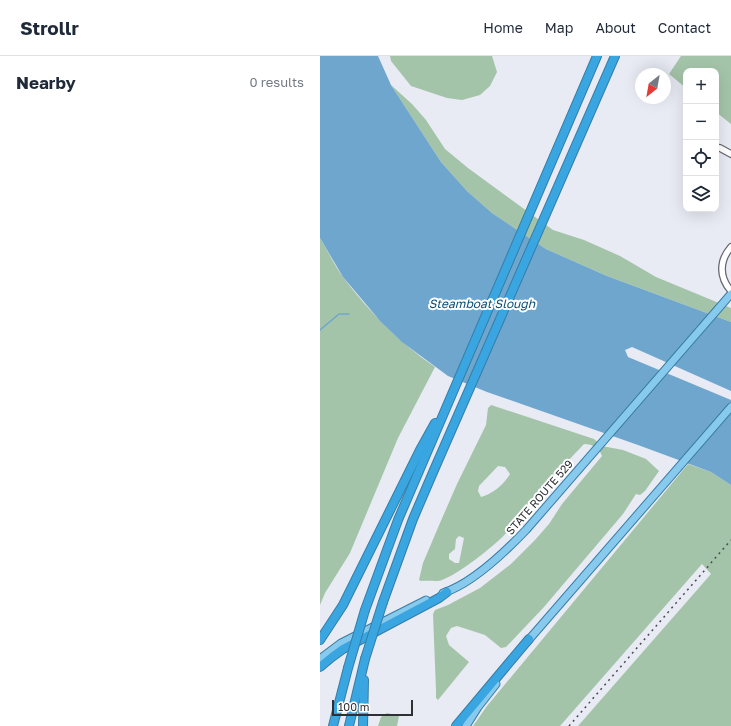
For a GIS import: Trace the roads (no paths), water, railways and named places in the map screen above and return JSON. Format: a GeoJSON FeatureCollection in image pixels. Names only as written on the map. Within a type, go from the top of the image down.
{"type":"FeatureCollection","features":[{"type":"Feature","properties":{"kind":"highway"},"geometry":{"type":"LineString","coordinates":[[333,726],[348,668],[366,610],[398,520],[597,56]]}},
{"type":"Feature","properties":{"kind":"highway"},"geometry":{"type":"LineString","coordinates":[[349,726],[365,659],[383,602],[413,519],[615,56]]}},
{"type":"Feature","properties":{"kind":"highway"},"geometry":{"type":"LineString","coordinates":[[320,640],[354,584],[420,450],[434,425],[446,408]]}},
{"type":"Feature","properties":{"kind":"highway"},"geometry":{"type":"LineString","coordinates":[[320,667],[332,656],[343,649],[439,598],[447,592]]}},
{"type":"Feature","properties":{"kind":"highway"},"geometry":{"type":"LineString","coordinates":[[456,726],[529,639]]}},
{"type":"Feature","properties":{"kind":"highway"},"geometry":{"type":"LineString","coordinates":[[363,726],[365,659]]}},
{"type":"Feature","properties":{"kind":"main road","name":"STATE ROUTE 529"},"geometry":{"type":"LineString","coordinates":[[320,659],[341,643],[437,595],[447,592],[473,576],[504,552],[526,530],[731,294]]}},
{"type":"Feature","properties":{"kind":"main road"},"geometry":{"type":"LineString","coordinates":[[466,726],[478,707],[529,639],[731,407]]}},
{"type":"Feature","properties":{"kind":"street"},"geometry":{"type":"LineString","coordinates":[[720,148],[731,154]]}},
{"type":"Feature","properties":{"kind":"street"},"geometry":{"type":"LineString","coordinates":[[731,247],[724,256],[722,268],[723,277],[731,290]]}},
{"type":"Feature","properties":{"kind":"water","name":"Steamboat Slough"},"geometry":{"type":"Polygon","coordinates":[[[320,56],[378,56],[391,85],[441,162],[467,191],[492,213],[546,249],[607,276],[731,322],[731,485],[711,472],[487,392],[448,376],[402,342],[381,322],[343,277],[320,238],[320,56]]]}},
{"type":"Feature","properties":{"kind":"waterway"},"geometry":{"type":"LineString","coordinates":[[320,330],[339,314],[349,314]]}},
{"type":"Feature","properties":{"kind":"railway"},"geometry":{"type":"LineString","coordinates":[[569,726],[731,540]]}}]}
